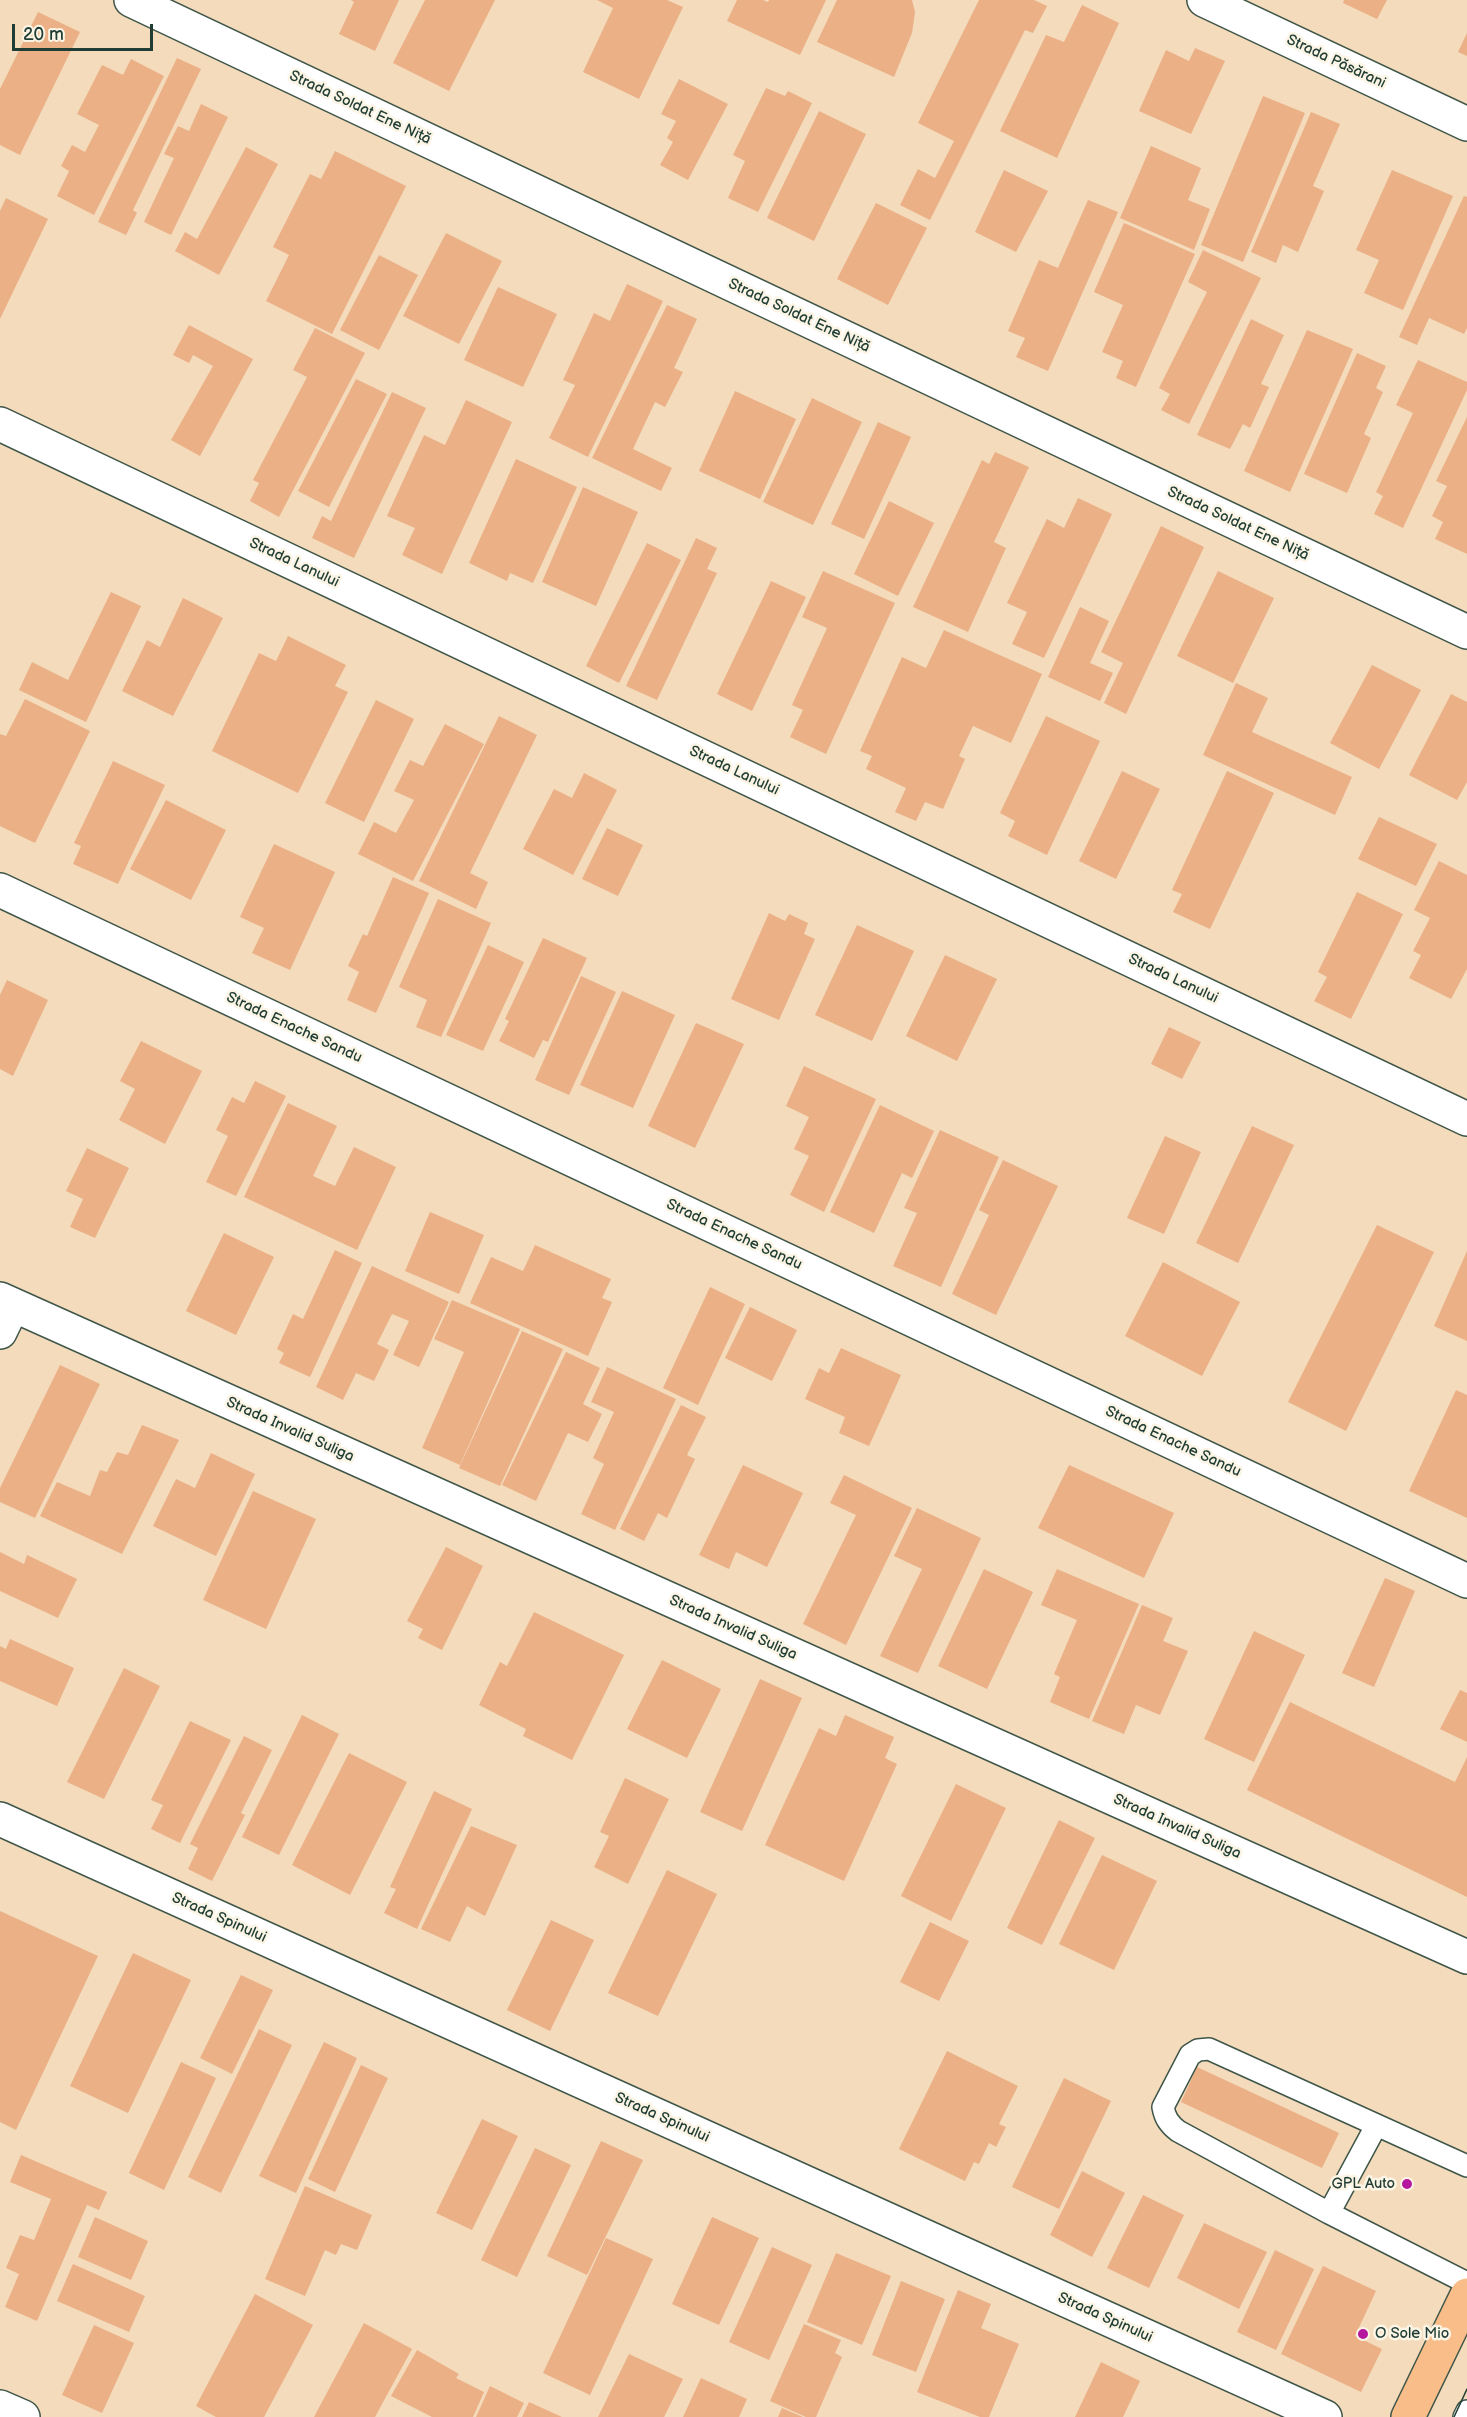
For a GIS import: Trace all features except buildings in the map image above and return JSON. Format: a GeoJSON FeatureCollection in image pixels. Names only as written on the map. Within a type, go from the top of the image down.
{"type":"FeatureCollection","features":[{"type":"Feature","properties":{"kind":"main road"},"geometry":{"type":"LineString","coordinates":[[1408,2417],[1467,2295]]}},
{"type":"Feature","properties":{"kind":"street","name":"Strada Soldat Ene Niță"},"geometry":{"type":"LineString","coordinates":[[131,0],[1467,632]]}},
{"type":"Feature","properties":{"kind":"street","name":"Strada Păsărani"},"geometry":{"type":"LineString","coordinates":[[1204,0],[1467,124]]}},
{"type":"Feature","properties":{"kind":"street","name":"Strada Lanului"},"geometry":{"type":"LineString","coordinates":[[0,424],[1467,1119]]}},
{"type":"Feature","properties":{"kind":"street","name":"Strada Enache Sandu"},"geometry":{"type":"LineString","coordinates":[[0,890],[1467,1581]]}},
{"type":"Feature","properties":{"kind":"street","name":"Strada Invalid Suliga"},"geometry":{"type":"LineString","coordinates":[[4,1312],[1467,1957]]}},
{"type":"Feature","properties":{"kind":"street","name":"Strada Spinului"},"geometry":{"type":"LineString","coordinates":[[0,1819],[1325,2417]]}},
{"type":"Feature","properties":{"kind":"street"},"geometry":{"type":"LineString","coordinates":[[0,2407],[23,2417]]}},
{"type":"Feature","properties":{"kind":"lane"},"geometry":{"type":"LineString","coordinates":[[1467,2166],[1209,2049],[1198,2050],[1190,2055],[1163,2107],[1164,2115],[1178,2131],[1329,2213],[1467,2283]]}},
{"type":"Feature","properties":{"kind":"lane"},"geometry":{"type":"LineString","coordinates":[[1329,2213],[1376,2126]]}},
{"type":"Feature","properties":{"kind":"lane"},"geometry":{"type":"LineString","coordinates":[[1464,2417],[1467,2411]]}},
{"type":"Feature","properties":{"kind":"tram line"},"geometry":{"type":"LineString","coordinates":[[1454,2417],[1467,2389]]}},
{"type":"Feature","properties":{"kind":"place","name":"GPL Auto"},"geometry":{"type":"Point","coordinates":[1407,2184]}},
{"type":"Feature","properties":{"kind":"place","name":"O Sole Mio"},"geometry":{"type":"Point","coordinates":[1363,2334]}}]}
